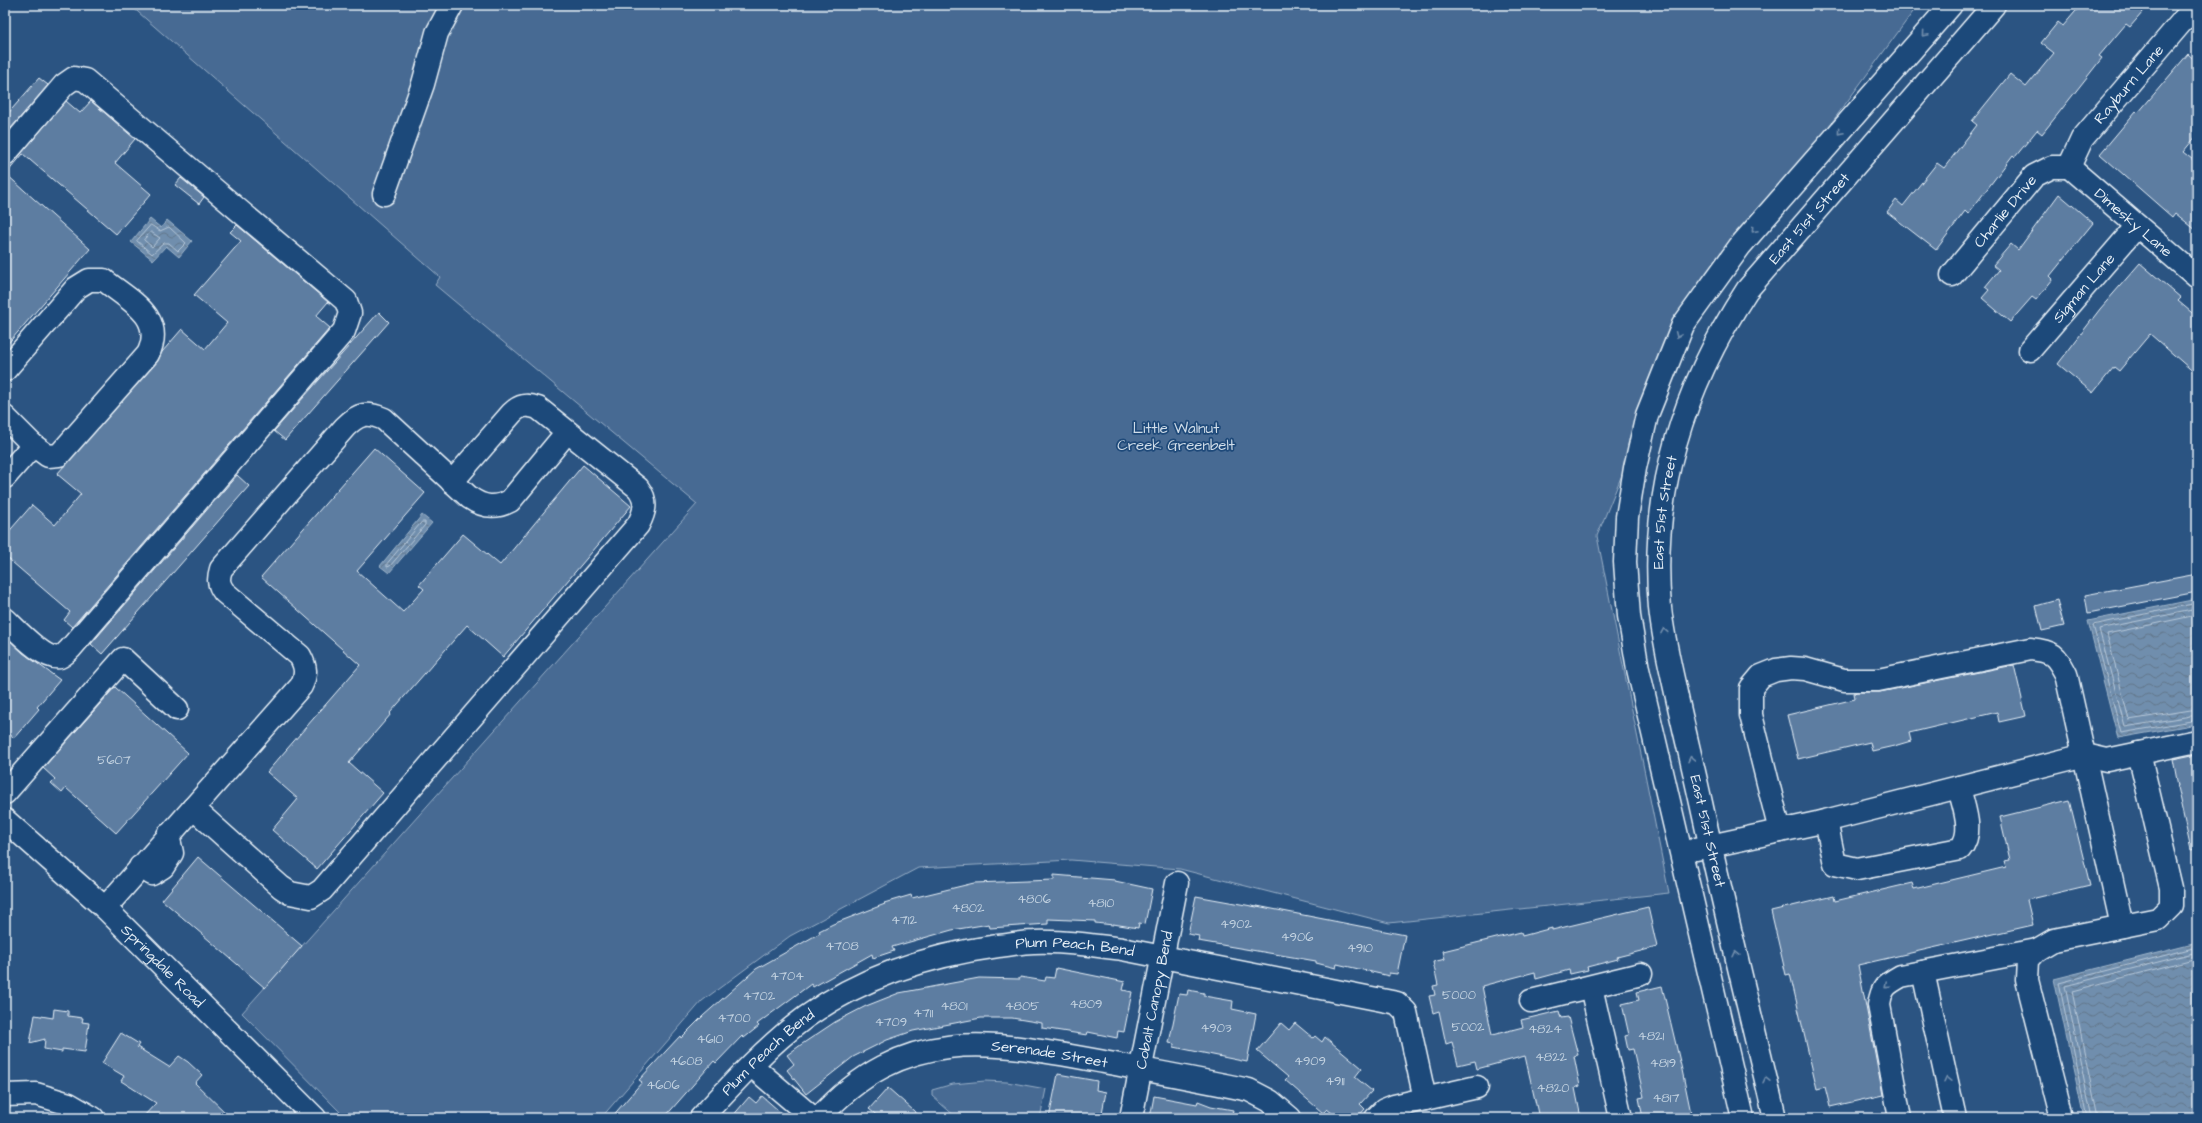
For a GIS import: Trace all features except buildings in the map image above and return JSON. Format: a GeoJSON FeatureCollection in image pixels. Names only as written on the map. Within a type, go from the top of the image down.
{"type":"FeatureCollection","features":[{"type":"Feature","properties":{"kind":"street"},"geometry":{"type":"LineString","coordinates":[[384,194],[423,84],[437,33],[452,5]]}},
{"type":"Feature","properties":{"kind":"street","name":"East 51st Street"},"geometry":{"type":"LineString","coordinates":[[1743,1118],[1638,669],[1629,616],[1625,562],[1627,517],[1635,468],[1647,415],[1683,325],[1740,246],[1951,5]]}},
{"type":"Feature","properties":{"kind":"street","name":"East 51st Street"},"geometry":{"type":"LineString","coordinates":[[1775,1118],[1669,663],[1660,609],[1660,520],[1668,472],[1680,424],[1696,380],[1714,344],[1747,290],[1994,5]]}},
{"type":"Feature","properties":{"kind":"street","name":"Rayburn Lane"},"geometry":{"type":"LineString","coordinates":[[2069,168],[2082,139],[2195,11]]}},
{"type":"Feature","properties":{"kind":"street"},"geometry":{"type":"LineString","coordinates":[[5,154],[64,85],[74,78],[85,80],[346,301],[350,313],[344,331],[70,649],[61,657],[51,657],[40,651],[5,619]]}},
{"type":"Feature","properties":{"kind":"street","name":"Charlie Drive"},"geometry":{"type":"LineString","coordinates":[[1952,275],[2034,176],[2052,167],[2069,168]]}},
{"type":"Feature","properties":{"kind":"street","name":"Dimesky Lane"},"geometry":{"type":"LineString","coordinates":[[2069,168],[2197,277]]}},
{"type":"Feature","properties":{"kind":"street","name":"Sigman Lane"},"geometry":{"type":"LineString","coordinates":[[2030,350],[2137,226]]}},
{"type":"Feature","properties":{"kind":"street"},"geometry":{"type":"LineString","coordinates":[[5,370],[76,288],[89,280],[104,280],[146,315],[152,325],[154,335],[148,354],[59,455],[48,456],[33,445],[5,417]]}},
{"type":"Feature","properties":{"kind":"street"},"geometry":{"type":"LineString","coordinates":[[193,808],[290,893],[311,897],[322,890],[633,531],[644,514],[646,503],[644,495],[638,488],[538,408],[527,404],[518,407],[452,482]]}},
{"type":"Feature","properties":{"kind":"street"},"geometry":{"type":"LineString","coordinates":[[105,908],[301,686],[305,678],[306,666],[300,656],[219,586],[218,577],[222,569],[345,427],[353,419],[363,414],[372,414],[384,419],[479,505],[500,506],[510,501],[567,432]]}},
{"type":"Feature","properties":{"kind":"street"},"geometry":{"type":"LineString","coordinates":[[5,477],[33,445]]}},
{"type":"Feature","properties":{"kind":"street"},"geometry":{"type":"LineString","coordinates":[[1780,831],[1751,715],[1751,688],[1761,676],[1776,670],[1805,670],[1844,680],[1878,680],[2030,649],[2046,650],[2057,658],[2066,674],[2122,926]]}},
{"type":"Feature","properties":{"kind":"street"},"geometry":{"type":"LineString","coordinates":[[5,792],[122,659],[177,708]]}},
{"type":"Feature","properties":{"kind":"street"},"geometry":{"type":"LineString","coordinates":[[1681,851],[1826,821],[2085,755],[2107,760],[2197,741]]}},
{"type":"Feature","properties":{"kind":"street"},"geometry":{"type":"LineString","coordinates":[[2062,1118],[2027,980],[2028,960],[2037,950],[2054,940],[2158,918],[2171,906],[2171,888],[2139,753]]}},
{"type":"Feature","properties":{"kind":"street"},"geometry":{"type":"LineString","coordinates":[[1826,821],[1835,864],[1847,868],[1857,869],[1960,849],[1966,843],[1968,830],[1958,787]]}},
{"type":"Feature","properties":{"kind":"street","name":"Springdale Road"},"geometry":{"type":"LineString","coordinates":[[5,820],[105,908],[315,1118]]}},
{"type":"Feature","properties":{"kind":"street","name":"Cobalt Canopy Bend"},"geometry":{"type":"LineString","coordinates":[[1131,1118],[1177,883]]}},
{"type":"Feature","properties":{"kind":"street","name":"Plum Peach Bend"},"geometry":{"type":"LineString","coordinates":[[701,1118],[752,1066],[806,1017],[836,999],[867,983],[918,962],[950,953],[1032,942],[1080,943],[1397,1003],[1406,1012],[1425,1099]]}},
{"type":"Feature","properties":{"kind":"street"},"geometry":{"type":"LineString","coordinates":[[1900,1118],[1879,1004],[1881,990],[1889,982],[1901,976],[2037,950]]}},
{"type":"Feature","properties":{"kind":"street"},"geometry":{"type":"LineString","coordinates":[[1923,972],[1955,1118]]}},
{"type":"Feature","properties":{"kind":"street"},"geometry":{"type":"LineString","coordinates":[[1531,1002],[1641,974]]}},
{"type":"Feature","properties":{"kind":"street"},"geometry":{"type":"LineString","coordinates":[[1591,986],[1621,1118]]}},
{"type":"Feature","properties":{"kind":"street","name":"Serenade Street"},"geometry":{"type":"LineString","coordinates":[[820,1118],[836,1100],[862,1079],[879,1068],[896,1060],[954,1045],[998,1045],[1050,1052],[1249,1090],[1270,1101],[1290,1118]]}},
{"type":"Feature","properties":{"kind":"street"},"geometry":{"type":"LineString","coordinates":[[752,1066],[813,1118]]}},
{"type":"Feature","properties":{"kind":"street"},"geometry":{"type":"LineString","coordinates":[[1376,1118],[1384,1110],[1394,1106],[1477,1087]]}},
{"type":"Feature","properties":{"kind":"street"},"geometry":{"type":"LineString","coordinates":[[5,1095],[36,1094],[69,1104],[93,1118]]}},
{"type":"Feature","properties":{"kind":"green space","name":"Little Walnut Creek Greenbelt"},"geometry":{"type":"Polygon","coordinates":[[[130,5],[1918,5],[1683,325],[1597,536],[1669,893],[1389,923],[1180,869],[1071,860],[918,868],[790,936],[702,1001],[601,1118],[346,1118],[242,1013],[697,504],[435,285],[440,277],[130,5]]]}},
{"type":"Feature","properties":{"kind":"green space"},"geometry":{"type":"Polygon","coordinates":[[[985,1081],[1007,1082],[1046,1089],[1040,1118],[957,1118],[932,1096],[932,1090],[953,1084],[985,1081]]]}},
{"type":"Feature","properties":{"kind":"water"},"geometry":{"type":"Polygon","coordinates":[[[150,219],[161,228],[167,220],[192,241],[179,257],[166,246],[153,260],[131,242],[150,219]]]}},
{"type":"Feature","properties":{"kind":"water"},"geometry":{"type":"Polygon","coordinates":[[[422,515],[432,523],[389,573],[380,566],[422,515]]]}},
{"type":"Feature","properties":{"kind":"water"},"geometry":{"type":"Polygon","coordinates":[[[2197,599],[2197,724],[2118,738],[2088,621],[2197,599]]]}},
{"type":"Feature","properties":{"kind":"water"},"geometry":{"type":"Polygon","coordinates":[[[2197,943],[2197,1118],[2084,1118],[2054,979],[2197,943]]]}}]}
